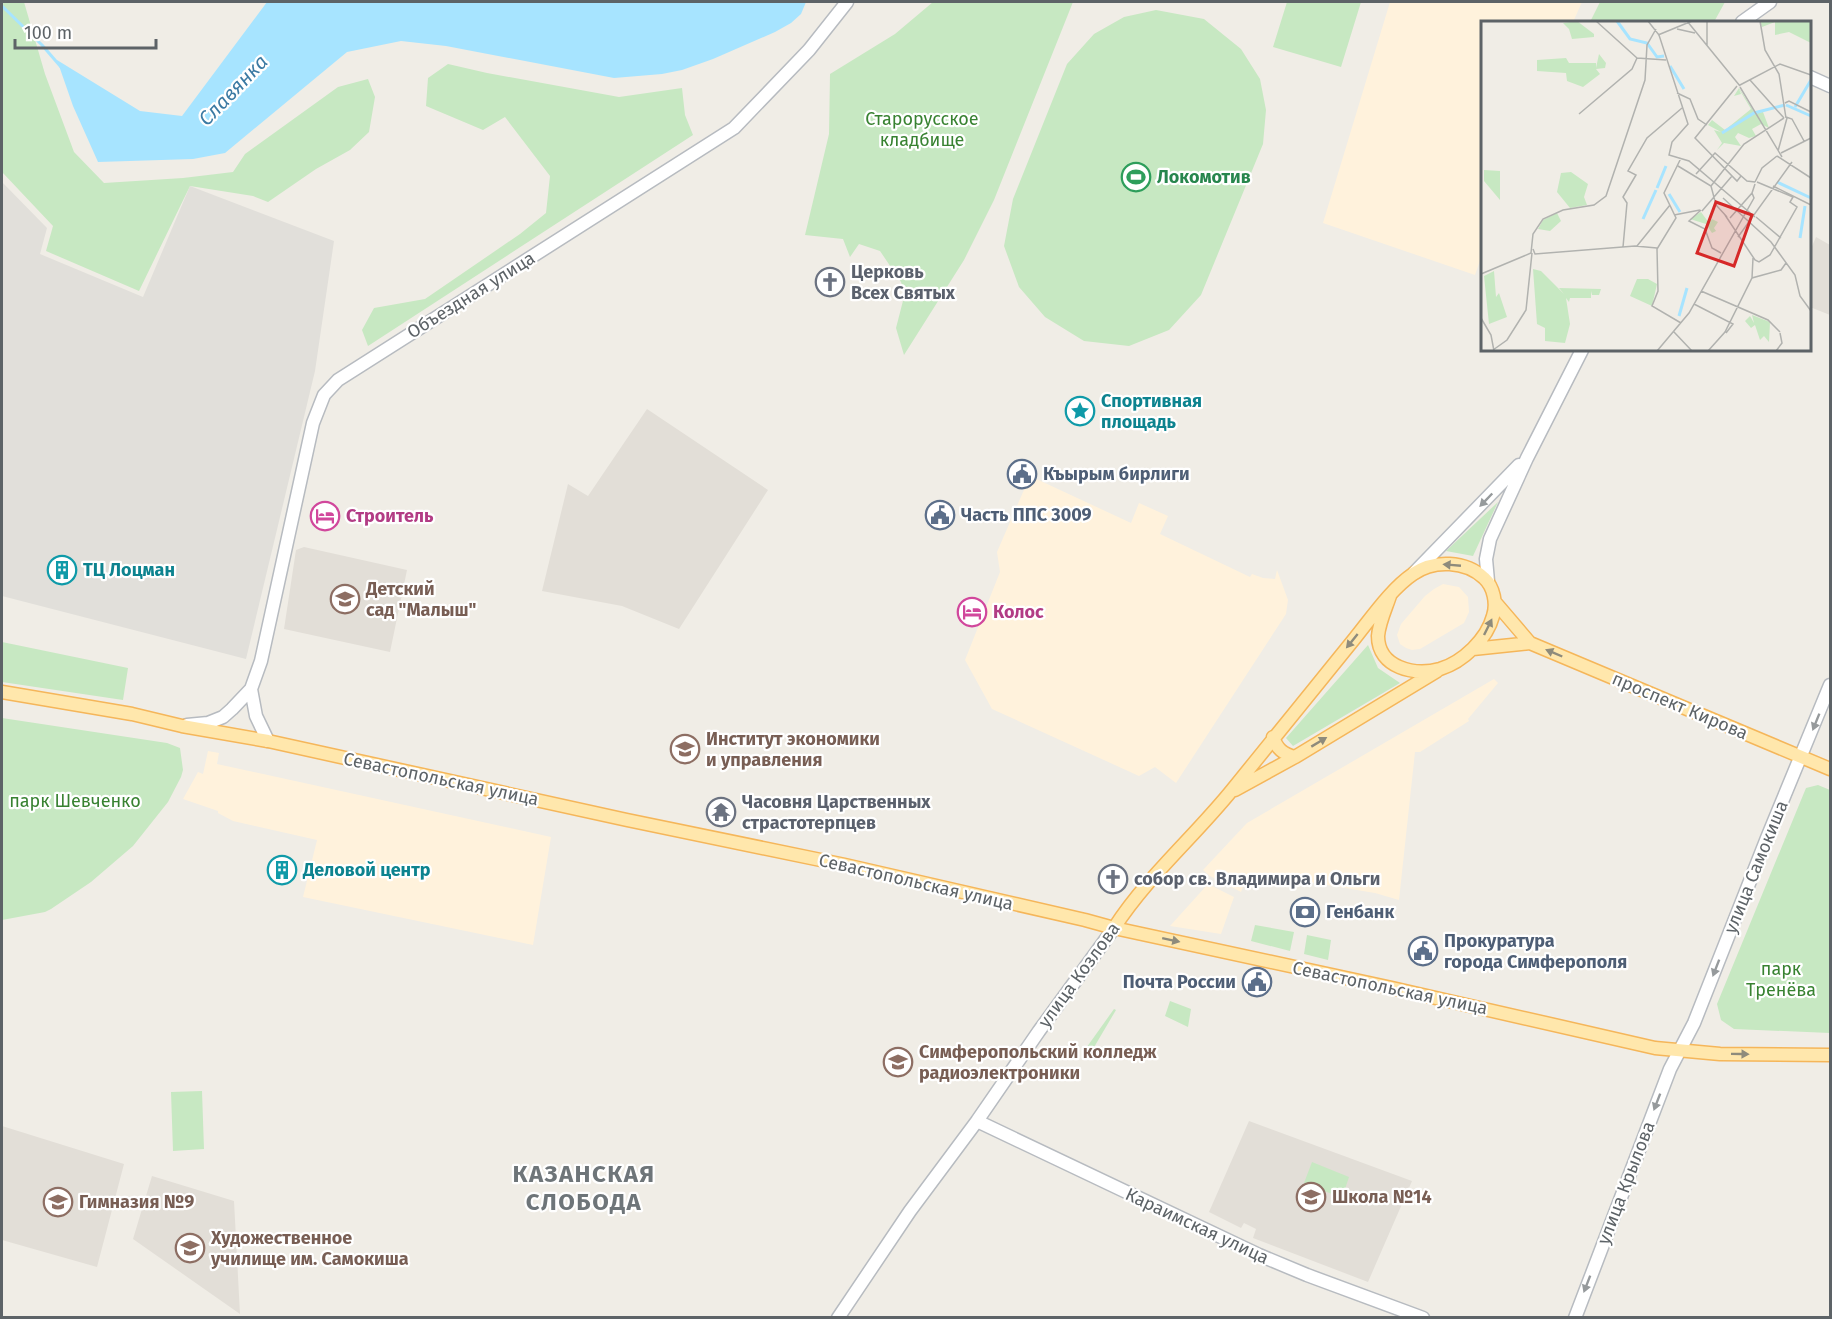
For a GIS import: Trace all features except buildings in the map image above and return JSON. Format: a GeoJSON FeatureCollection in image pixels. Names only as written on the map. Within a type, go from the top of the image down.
{"type":"FeatureCollection","features":[{"type":"Feature","properties":{"kind":"main road","name":"Объездная улица"},"geometry":{"type":"LineString","coordinates":[[183,726],[208,723],[223,717],[251,689],[261,661],[314,423],[324,395],[338,380],[734,128],[809,50],[847,2]]}},
{"type":"Feature","properties":{"kind":"main road"},"geometry":{"type":"LineString","coordinates":[[1743,21],[1770,2]]}},
{"type":"Feature","properties":{"kind":"main road"},"geometry":{"type":"LineString","coordinates":[[1811,78],[1830,86]]}},
{"type":"Feature","properties":{"kind":"main road"},"geometry":{"type":"LineString","coordinates":[[1527,458],[1390,596],[1378,636],[1380,647],[1387,659],[1398,668],[1414,672],[1440,669],[1473,649],[1483,638],[1494,615],[1495,602],[1488,581],[1486,559],[1490,539],[1527,458],[1581,351]]}},
{"type":"Feature","properties":{"kind":"main road"},"geometry":{"type":"LineString","coordinates":[[1413,573],[1433,565],[1460,565],[1477,571],[1488,581]]}},
{"type":"Feature","properties":{"kind":"main road","name":"улица Козлова"},"geometry":{"type":"LineString","coordinates":[[838,1317],[910,1211],[977,1122],[1039,1030],[1129,906],[1231,792],[1273,737],[1390,596]]}},
{"type":"Feature","properties":{"kind":"main road","name":"проспект Кирова"},"geometry":{"type":"LineString","coordinates":[[1495,602],[1530,643],[1830,769]]}},
{"type":"Feature","properties":{"kind":"main road","name":"проспект Кирова"},"geometry":{"type":"LineString","coordinates":[[1473,649],[1530,643]]}},
{"type":"Feature","properties":{"kind":"main road","name":"улица Козлова"},"geometry":{"type":"LineString","coordinates":[[1231,792],[1440,669]]}},
{"type":"Feature","properties":{"kind":"main road","name":"улица Самокиша"},"geometry":{"type":"LineString","coordinates":[[1682,1049],[1830,686]]}},
{"type":"Feature","properties":{"kind":"main road"},"geometry":{"type":"LineString","coordinates":[[251,689],[256,716],[268,741]]}},
{"type":"Feature","properties":{"kind":"main road","name":"Севастопольская улица"},"geometry":{"type":"LineString","coordinates":[[2,692],[132,714],[183,726],[268,741],[627,820],[845,865],[1114,928],[1655,1048],[1720,1054],[1830,1055]]}},
{"type":"Feature","properties":{"kind":"main road"},"geometry":{"type":"LineString","coordinates":[[1273,737],[1280,751],[1294,757]]}},
{"type":"Feature","properties":{"kind":"main road","name":"улица Крылова"},"geometry":{"type":"LineString","coordinates":[[1575,1317],[1670,1069],[1682,1049]]}},
{"type":"Feature","properties":{"kind":"main road","name":"Караимская улица"},"geometry":{"type":"LineString","coordinates":[[977,1122],[1259,1255],[1423,1317]]}},
{"type":"Feature","properties":{"kind":"shaded area"},"geometry":{"type":"Polygon","coordinates":[[[1390,2],[1582,2],[1573,21],[1481,21],[1481,258],[1475,275],[1323,223],[1390,2]]]}},
{"type":"Feature","properties":{"kind":"shaded area"},"geometry":{"type":"Polygon","coordinates":[[[2,182],[47,228],[40,254],[143,297],[190,186],[334,241],[315,371],[246,659],[2,596],[2,182]]]}},
{"type":"Feature","properties":{"kind":"shaded area"},"geometry":{"type":"Polygon","coordinates":[[[1816,237],[1830,245],[1830,315],[1811,307],[1811,249],[1816,237]]]}},
{"type":"Feature","properties":{"kind":"shaded area"},"geometry":{"type":"Polygon","coordinates":[[[647,409],[768,490],[679,629],[622,606],[542,591],[568,484],[588,496],[647,409]]]}},
{"type":"Feature","properties":{"kind":"shaded area"},"geometry":{"type":"Polygon","coordinates":[[[1030,476],[1131,523],[1139,503],[1168,516],[1160,534],[1250,577],[1252,574],[1275,579],[1277,570],[1288,600],[1286,614],[1176,783],[1155,767],[1139,776],[992,709],[965,660],[1000,572],[997,552],[1030,476]]]}},
{"type":"Feature","properties":{"kind":"shaded area","name":"Детский сад \"Малыш\""},"geometry":{"type":"Polygon","coordinates":[[[304,547],[407,570],[390,652],[284,629],[296,550],[304,547]]]}},
{"type":"Feature","properties":{"kind":"shaded area"},"geometry":{"type":"Polygon","coordinates":[[[1443,584],[1459,587],[1468,597],[1469,612],[1464,623],[1420,649],[1406,648],[1400,644],[1397,635],[1401,624],[1425,596],[1443,584]]]}},
{"type":"Feature","properties":{"kind":"shaded area"},"geometry":{"type":"Polygon","coordinates":[[[1494,679],[1498,683],[1468,719],[1469,721],[1420,752],[1415,752],[1399,900],[1375,893],[1303,881],[1247,876],[1241,892],[1203,870],[1247,823],[1494,679]]]}},
{"type":"Feature","properties":{"kind":"shaded area"},"geometry":{"type":"Polygon","coordinates":[[[208,751],[219,753],[217,764],[551,837],[533,945],[303,897],[317,840],[233,821],[218,811],[183,799],[198,772],[203,774],[208,751]]]}},
{"type":"Feature","properties":{"kind":"shaded area"},"geometry":{"type":"Polygon","coordinates":[[[1208,884],[1234,897],[1221,934],[1170,926],[1208,884]]]}},
{"type":"Feature","properties":{"kind":"shaded area","name":"Школа №14"},"geometry":{"type":"Polygon","coordinates":[[[1249,1121],[1412,1181],[1368,1282],[1253,1238],[1256,1229],[1244,1223],[1241,1228],[1209,1212],[1249,1121]]]}},
{"type":"Feature","properties":{"kind":"shaded area","name":"Гимназия №9"},"geometry":{"type":"Polygon","coordinates":[[[2,1126],[124,1164],[97,1267],[2,1240],[2,1126]]]}},
{"type":"Feature","properties":{"kind":"shaded area","name":"Художественное училище им. Самокиша"},"geometry":{"type":"Polygon","coordinates":[[[152,1176],[234,1201],[240,1314],[133,1239],[152,1176]]]}},
{"type":"Feature","properties":{"kind":"green space"},"geometry":{"type":"Polygon","coordinates":[[[2,2],[24,2],[45,74],[74,152],[104,183],[233,172],[245,154],[338,87],[368,79],[375,97],[369,132],[350,150],[316,169],[268,202],[253,196],[190,186],[139,291],[46,251],[53,226],[2,172],[2,2]]]}},
{"type":"Feature","properties":{"kind":"green space","name":"Старорусское кладбище"},"geometry":{"type":"Polygon","coordinates":[[[933,2],[1073,2],[994,200],[964,260],[904,355],[896,328],[905,293],[901,282],[880,251],[859,244],[850,257],[843,239],[805,235],[829,134],[830,74],[895,34],[933,2]]]}},
{"type":"Feature","properties":{"kind":"green space"},"geometry":{"type":"Polygon","coordinates":[[[1287,2],[1361,2],[1341,67],[1273,47],[1287,2]]]}},
{"type":"Feature","properties":{"kind":"green space"},"geometry":{"type":"Polygon","coordinates":[[[1600,2],[1725,2],[1715,21],[1590,21],[1600,2]]]}},
{"type":"Feature","properties":{"kind":"green space","name":"Локомотив"},"geometry":{"type":"Polygon","coordinates":[[[1156,10],[1204,19],[1241,49],[1260,79],[1266,110],[1263,144],[1201,295],[1169,330],[1129,346],[1084,341],[1045,317],[1019,287],[1004,246],[1013,199],[1067,64],[1094,34],[1124,17],[1156,10]]]}},
{"type":"Feature","properties":{"kind":"green space"},"geometry":{"type":"Polygon","coordinates":[[[448,64],[619,97],[682,88],[685,115],[693,135],[368,346],[362,330],[374,308],[425,299],[520,234],[546,213],[550,176],[505,117],[483,130],[426,106],[428,78],[448,64]]]}},
{"type":"Feature","properties":{"kind":"green space"},"geometry":{"type":"Polygon","coordinates":[[[1498,502],[1473,556],[1446,551],[1498,502]]]}},
{"type":"Feature","properties":{"kind":"green space"},"geometry":{"type":"Polygon","coordinates":[[[2,642],[128,668],[123,700],[2,682],[2,642]]]}},
{"type":"Feature","properties":{"kind":"green space"},"geometry":{"type":"Polygon","coordinates":[[[1368,645],[1378,668],[1400,683],[1293,746],[1286,738],[1368,645]]]}},
{"type":"Feature","properties":{"kind":"green space","name":"парк Шевченко"},"geometry":{"type":"Polygon","coordinates":[[[2,718],[167,743],[180,748],[183,770],[168,802],[133,846],[91,882],[45,912],[2,920],[2,718]]]}},
{"type":"Feature","properties":{"kind":"green space","name":"парк Тренёва"},"geometry":{"type":"Polygon","coordinates":[[[1818,785],[1830,790],[1830,1033],[1734,1029],[1721,1020],[1717,1004],[1806,788],[1818,785]]]}},
{"type":"Feature","properties":{"kind":"green space"},"geometry":{"type":"Polygon","coordinates":[[[1255,925],[1294,932],[1290,951],[1251,941],[1255,925]]]}},
{"type":"Feature","properties":{"kind":"green space"},"geometry":{"type":"Polygon","coordinates":[[[1307,935],[1331,940],[1328,960],[1304,954],[1307,935]]]}},
{"type":"Feature","properties":{"kind":"green space"},"geometry":{"type":"Polygon","coordinates":[[[1170,1001],[1191,1009],[1188,1027],[1165,1016],[1170,1001]]]}},
{"type":"Feature","properties":{"kind":"green space"},"geometry":{"type":"Polygon","coordinates":[[[1114,1009],[1116,1010],[1090,1054],[1084,1051],[1114,1009]]]}},
{"type":"Feature","properties":{"kind":"green space"},"geometry":{"type":"Polygon","coordinates":[[[202,1091],[204,1149],[173,1151],[171,1092],[202,1091]]]}},
{"type":"Feature","properties":{"kind":"green space"},"geometry":{"type":"Polygon","coordinates":[[[1312,1162],[1349,1177],[1342,1198],[1304,1183],[1312,1162]]]}},
{"type":"Feature","properties":{"kind":"water"},"geometry":{"type":"Polygon","coordinates":[[[267,2],[806,2],[801,14],[775,32],[713,59],[682,70],[662,74],[614,78],[446,46],[401,41],[347,52],[225,153],[193,159],[98,162],[73,106],[57,60],[140,111],[182,116],[267,2]]]}},
{"type":"Feature","properties":{"kind":"waterway","name":"Славянка"},"geometry":{"type":"LineString","coordinates":[[2,6],[61,67]]}},
{"type":"Feature","properties":{"kind":"place","name":"Локомотив"},"geometry":{"type":"Point","coordinates":[1136,177]}},
{"type":"Feature","properties":{"kind":"place","name":"Церковь Всех Святых"},"geometry":{"type":"Point","coordinates":[830,282]}},
{"type":"Feature","properties":{"kind":"place","name":"Спортивная площадь"},"geometry":{"type":"Point","coordinates":[1080,411]}},
{"type":"Feature","properties":{"kind":"place","name":"Къырым бирлиги"},"geometry":{"type":"Point","coordinates":[1022,474]}},
{"type":"Feature","properties":{"kind":"place","name":"Часть ППС 3009"},"geometry":{"type":"Point","coordinates":[940,515]}},
{"type":"Feature","properties":{"kind":"place","name":"Строитель"},"geometry":{"type":"Point","coordinates":[325,516]}},
{"type":"Feature","properties":{"kind":"place","name":"ТЦ Лоцман"},"geometry":{"type":"Point","coordinates":[62,570]}},
{"type":"Feature","properties":{"kind":"place","name":"Детский сад \"Малыш\""},"geometry":{"type":"Point","coordinates":[345,599]}},
{"type":"Feature","properties":{"kind":"place","name":"Колос"},"geometry":{"type":"Point","coordinates":[972,612]}},
{"type":"Feature","properties":{"kind":"place","name":"Институт экономики и управления"},"geometry":{"type":"Point","coordinates":[685,749]}},
{"type":"Feature","properties":{"kind":"place","name":"Часовня Царственных страстотерпцев"},"geometry":{"type":"Point","coordinates":[721,812]}},
{"type":"Feature","properties":{"kind":"place","name":"Деловой центр"},"geometry":{"type":"Point","coordinates":[282,870]}},
{"type":"Feature","properties":{"kind":"place","name":"собор св. Владимира и Ольги"},"geometry":{"type":"Point","coordinates":[1113,879]}},
{"type":"Feature","properties":{"kind":"place","name":"Генбанк"},"geometry":{"type":"Point","coordinates":[1305,912]}},
{"type":"Feature","properties":{"kind":"place","name":"Прокуратура города Симферополя"},"geometry":{"type":"Point","coordinates":[1423,951]}},
{"type":"Feature","properties":{"kind":"place","name":"Почта России"},"geometry":{"type":"Point","coordinates":[1257,982]}},
{"type":"Feature","properties":{"kind":"place","name":"Симферопольский колледж радиоэлектроники"},"geometry":{"type":"Point","coordinates":[898,1062]}},
{"type":"Feature","properties":{"kind":"place","name":"Школа №14"},"geometry":{"type":"Point","coordinates":[1311,1197]}},
{"type":"Feature","properties":{"kind":"place","name":"Гимназия №9"},"geometry":{"type":"Point","coordinates":[58,1202]}},
{"type":"Feature","properties":{"kind":"place","name":"Художественное училище им. Самокиша"},"geometry":{"type":"Point","coordinates":[190,1248]}},
{"type":"Feature","properties":{"kind":"district","name":"КАЗАНСКАЯ СЛОБОДА"},"geometry":{"type":"Point","coordinates":[584,1188]}}]}
